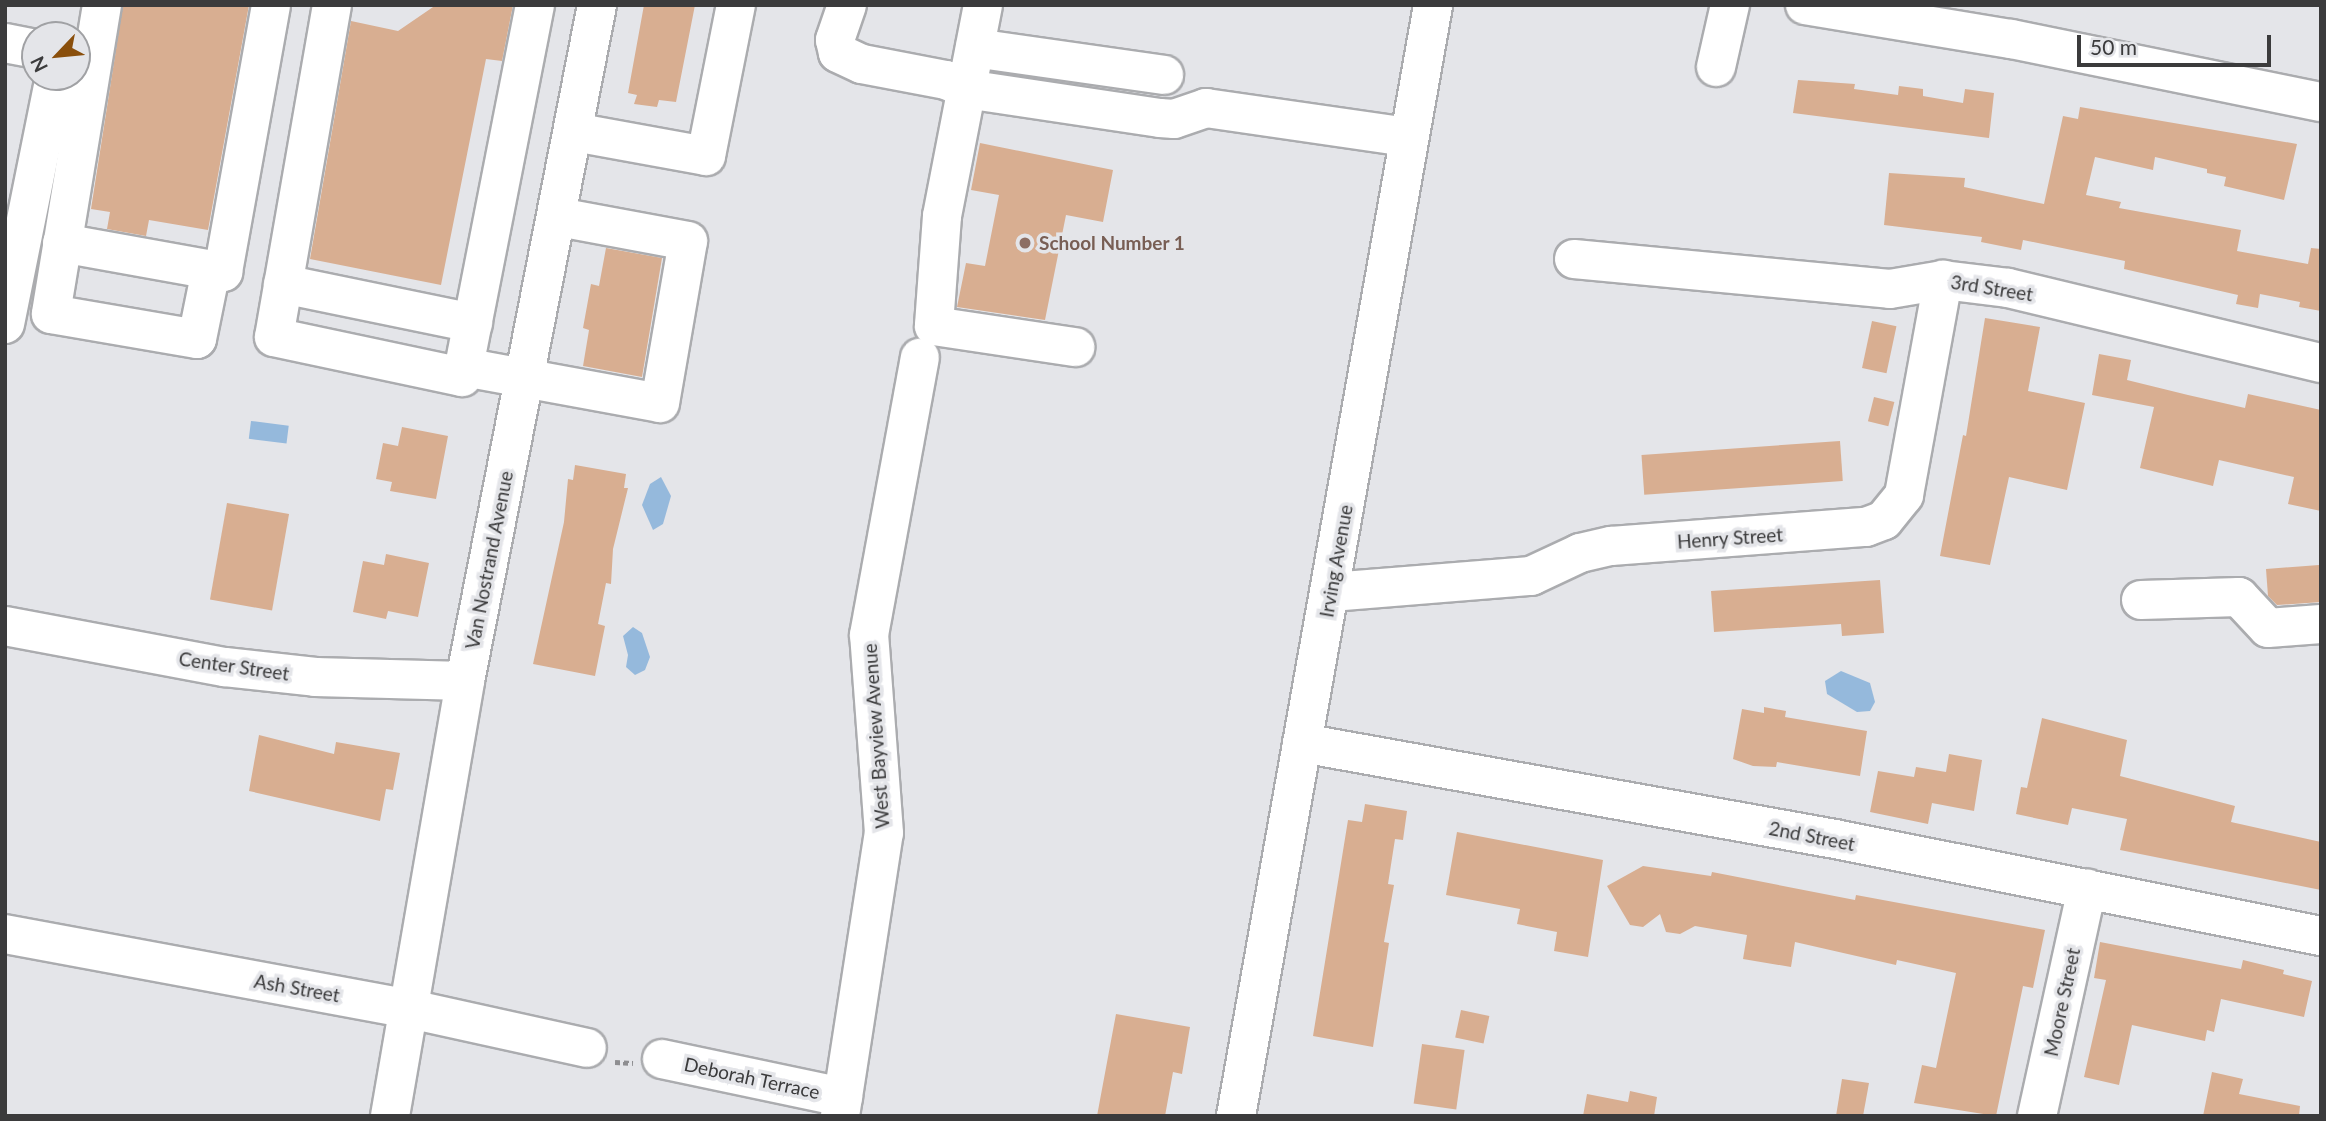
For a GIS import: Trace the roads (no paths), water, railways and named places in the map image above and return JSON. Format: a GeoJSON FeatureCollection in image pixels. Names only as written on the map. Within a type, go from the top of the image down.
{"type":"FeatureCollection","features":[{"type":"Feature","properties":{"kind":"street"},"geometry":{"type":"LineString","coordinates":[[102,5],[51,314],[197,339],[217,271],[223,226],[271,5]]}},
{"type":"Feature","properties":{"kind":"street"},"geometry":{"type":"LineString","coordinates":[[332,5],[274,337],[462,377],[535,5]]}},
{"type":"Feature","properties":{"kind":"street","name":"Van Nostrand Avenue"},"geometry":{"type":"LineString","coordinates":[[390,1116],[465,681],[559,217],[597,5]]}},
{"type":"Feature","properties":{"kind":"street"},"geometry":{"type":"LineString","coordinates":[[575,132],[706,156],[736,5]]}},
{"type":"Feature","properties":{"kind":"street"},"geometry":{"type":"LineString","coordinates":[[847,5],[835,40],[838,53],[862,64],[946,80],[966,89],[1160,118],[1174,119],[1206,108],[1408,137]]}},
{"type":"Feature","properties":{"kind":"street"},"geometry":{"type":"LineString","coordinates":[[983,5],[942,216],[934,326],[1075,347]]}},
{"type":"Feature","properties":{"kind":"street","name":"Irving Avenue"},"geometry":{"type":"LineString","coordinates":[[1236,1116],[1433,5]]}},
{"type":"Feature","properties":{"kind":"street"},"geometry":{"type":"LineString","coordinates":[[1716,67],[1730,5]]}},
{"type":"Feature","properties":{"kind":"street"},"geometry":{"type":"LineString","coordinates":[[1805,5],[1921,14],[2011,39],[2321,102]]}},
{"type":"Feature","properties":{"kind":"street"},"geometry":{"type":"LineString","coordinates":[[975,48],[1164,75]]}},
{"type":"Feature","properties":{"kind":"street"},"geometry":{"type":"LineString","coordinates":[[5,324],[52,91]]}},
{"type":"Feature","properties":{"kind":"street"},"geometry":{"type":"LineString","coordinates":[[464,368],[524,381],[660,403],[688,242],[559,217]]}},
{"type":"Feature","properties":{"kind":"street"},"geometry":{"type":"LineString","coordinates":[[62,243],[217,271]]}},
{"type":"Feature","properties":{"kind":"street","name":"3rd Street"},"geometry":{"type":"LineString","coordinates":[[1574,259],[1890,289],[1943,281],[2008,288],[2321,363]]}},
{"type":"Feature","properties":{"kind":"street","name":"Henry Street"},"geometry":{"type":"LineString","coordinates":[[1331,592],[1531,576],[1580,553],[1611,546],[1854,528],[1884,520],[1904,495],[1943,281]]}},
{"type":"Feature","properties":{"kind":"street"},"geometry":{"type":"LineString","coordinates":[[283,284],[472,323]]}},
{"type":"Feature","properties":{"kind":"street","name":"West Bayview Avenue"},"geometry":{"type":"LineString","coordinates":[[841,1106],[884,833],[869,635],[920,359]]}},
{"type":"Feature","properties":{"kind":"street"},"geometry":{"type":"LineString","coordinates":[[2141,600],[2239,597],[2268,628],[2321,624]]}},
{"type":"Feature","properties":{"kind":"street","name":"Center Street"},"geometry":{"type":"LineString","coordinates":[[5,626],[225,667],[315,677],[465,681]]}},
{"type":"Feature","properties":{"kind":"street","name":"2nd Street"},"geometry":{"type":"LineString","coordinates":[[1302,743],[2087,888],[2321,936]]}},
{"type":"Feature","properties":{"kind":"street","name":"Moore Street"},"geometry":{"type":"LineString","coordinates":[[2037,1116],[2087,888]]}},
{"type":"Feature","properties":{"kind":"street","name":"Ash Street"},"geometry":{"type":"LineString","coordinates":[[5,934],[410,1009],[587,1048]]}},
{"type":"Feature","properties":{"kind":"street","name":"Deborah Terrace"},"geometry":{"type":"LineString","coordinates":[[662,1059],[841,1106]]}},
{"type":"Feature","properties":{"kind":"water"},"geometry":{"type":"Polygon","coordinates":[[[251,421],[289,426],[287,443],[249,439],[251,421]]]}},
{"type":"Feature","properties":{"kind":"water"},"geometry":{"type":"Polygon","coordinates":[[[661,477],[671,496],[663,524],[653,530],[642,505],[650,484],[661,477]]]}},
{"type":"Feature","properties":{"kind":"water"},"geometry":{"type":"Polygon","coordinates":[[[633,627],[642,633],[650,657],[645,670],[635,675],[626,667],[628,655],[623,636],[633,627]]]}},
{"type":"Feature","properties":{"kind":"water"},"geometry":{"type":"Polygon","coordinates":[[[1841,671],[1870,683],[1875,702],[1870,711],[1857,712],[1827,694],[1825,681],[1841,671]]]}},
{"type":"Feature","properties":{"kind":"place","name":"School Number 1"},"geometry":{"type":"Point","coordinates":[1025,243]}}]}
